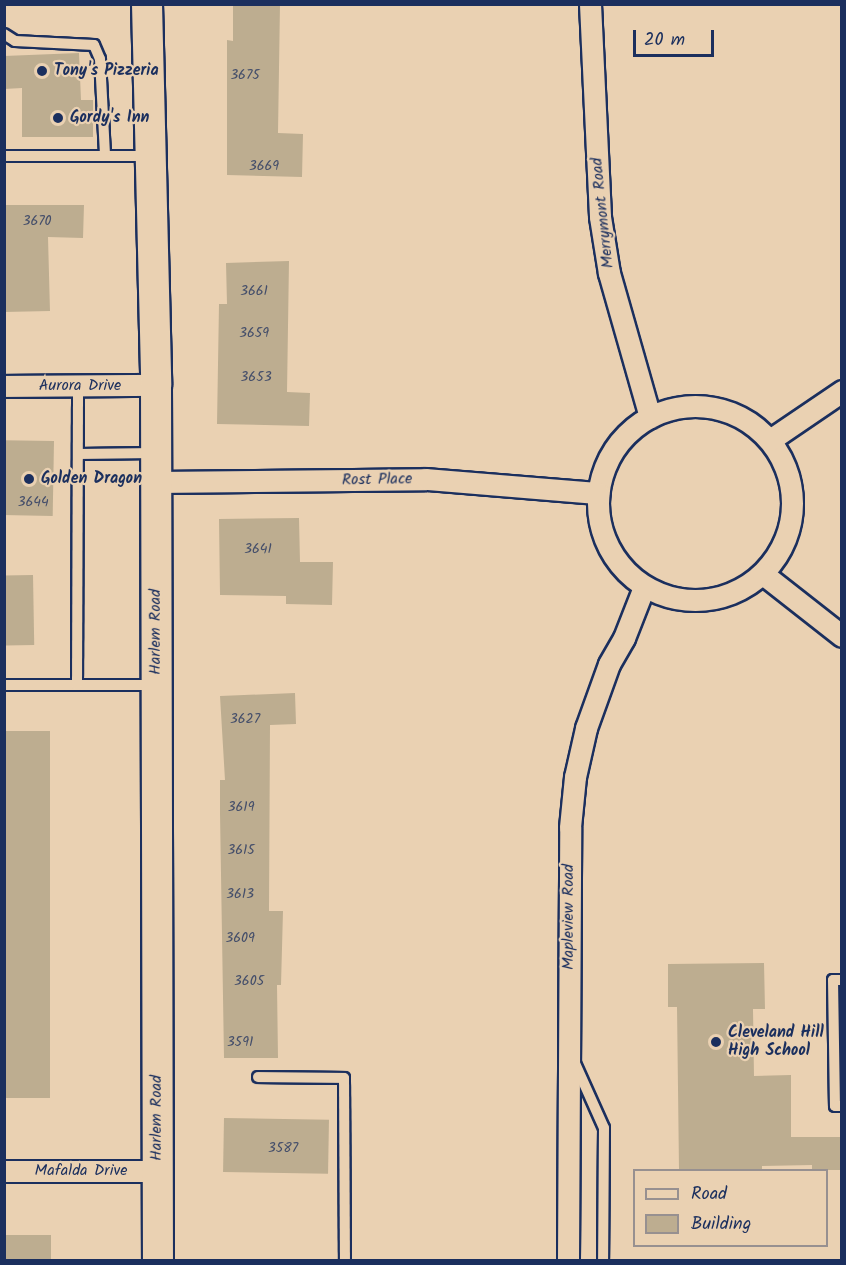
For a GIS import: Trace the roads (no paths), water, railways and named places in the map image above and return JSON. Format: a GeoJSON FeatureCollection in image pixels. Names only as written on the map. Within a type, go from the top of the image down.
{"type":"FeatureCollection","features":[{"type":"Feature","properties":{"kind":"main road","name":"Harlem Road"},"geometry":{"type":"LineString","coordinates":[[147,4],[156,385],[158,1260]]}},
{"type":"Feature","properties":{"kind":"street","name":"Merrymont Road"},"geometry":{"type":"LineString","coordinates":[[590,4],[600,216],[609,273],[650,417]]}},
{"type":"Feature","properties":{"kind":"street","name":"Aurora Drive"},"geometry":{"type":"LineString","coordinates":[[4,386],[156,385]]}},
{"type":"Feature","properties":{"kind":"street"},"geometry":{"type":"LineString","coordinates":[[770,440],[842,391]]}},
{"type":"Feature","properties":{"kind":"street"},"geometry":{"type":"LineString","coordinates":[[702,406],[744,418],[770,440],[787,468],[794,501],[784,547],[763,574],[742,590],[710,600],[676,599],[644,587],[614,558],[600,527],[598,493],[605,466],[623,437],[650,417],[668,409],[702,406]]}},
{"type":"Feature","properties":{"kind":"street","name":"Rost Place"},"geometry":{"type":"LineString","coordinates":[[156,482],[426,479],[598,493]]}},
{"type":"Feature","properties":{"kind":"street"},"geometry":{"type":"LineString","coordinates":[[763,574],[842,636]]}},
{"type":"Feature","properties":{"kind":"street","name":"Mapleview Road"},"geometry":{"type":"LineString","coordinates":[[568,1260],[570,827],[575,777],[586,728],[609,664],[624,638],[644,587]]}},
{"type":"Feature","properties":{"kind":"street","name":"Mafalda Drive"},"geometry":{"type":"LineString","coordinates":[[4,1171],[158,1171]]}},
{"type":"Feature","properties":{"kind":"lane"},"geometry":{"type":"LineString","coordinates":[[4,34],[15,41],[94,45],[100,59],[105,156]]}},
{"type":"Feature","properties":{"kind":"lane"},"geometry":{"type":"LineString","coordinates":[[4,156],[150,156]]}},
{"type":"Feature","properties":{"kind":"lane"},"geometry":{"type":"LineString","coordinates":[[77,685],[78,386]]}},
{"type":"Feature","properties":{"kind":"lane"},"geometry":{"type":"LineString","coordinates":[[78,454],[156,453]]}},
{"type":"Feature","properties":{"kind":"lane"},"geometry":{"type":"LineString","coordinates":[[4,685],[156,685]]}},
{"type":"Feature","properties":{"kind":"lane"},"geometry":{"type":"LineString","coordinates":[[842,980],[833,980],[835,1106],[842,1106]]}},
{"type":"Feature","properties":{"kind":"lane"},"geometry":{"type":"LineString","coordinates":[[569,1051],[594,1098],[604,1128],[603,1260]]}},
{"type":"Feature","properties":{"kind":"lane"},"geometry":{"type":"LineString","coordinates":[[258,1077],[344,1078],[345,1260]]}},
{"type":"Feature","properties":{"kind":"place","name":"Tony's Pizzeria"},"geometry":{"type":"Point","coordinates":[42,71]}},
{"type":"Feature","properties":{"kind":"place","name":"Gordy's Inn"},"geometry":{"type":"Point","coordinates":[58,118]}},
{"type":"Feature","properties":{"kind":"place","name":"Golden Dragon"},"geometry":{"type":"Point","coordinates":[29,479]}},
{"type":"Feature","properties":{"kind":"place","name":"Cleveland Hill High School"},"geometry":{"type":"Point","coordinates":[716,1042]}}]}
